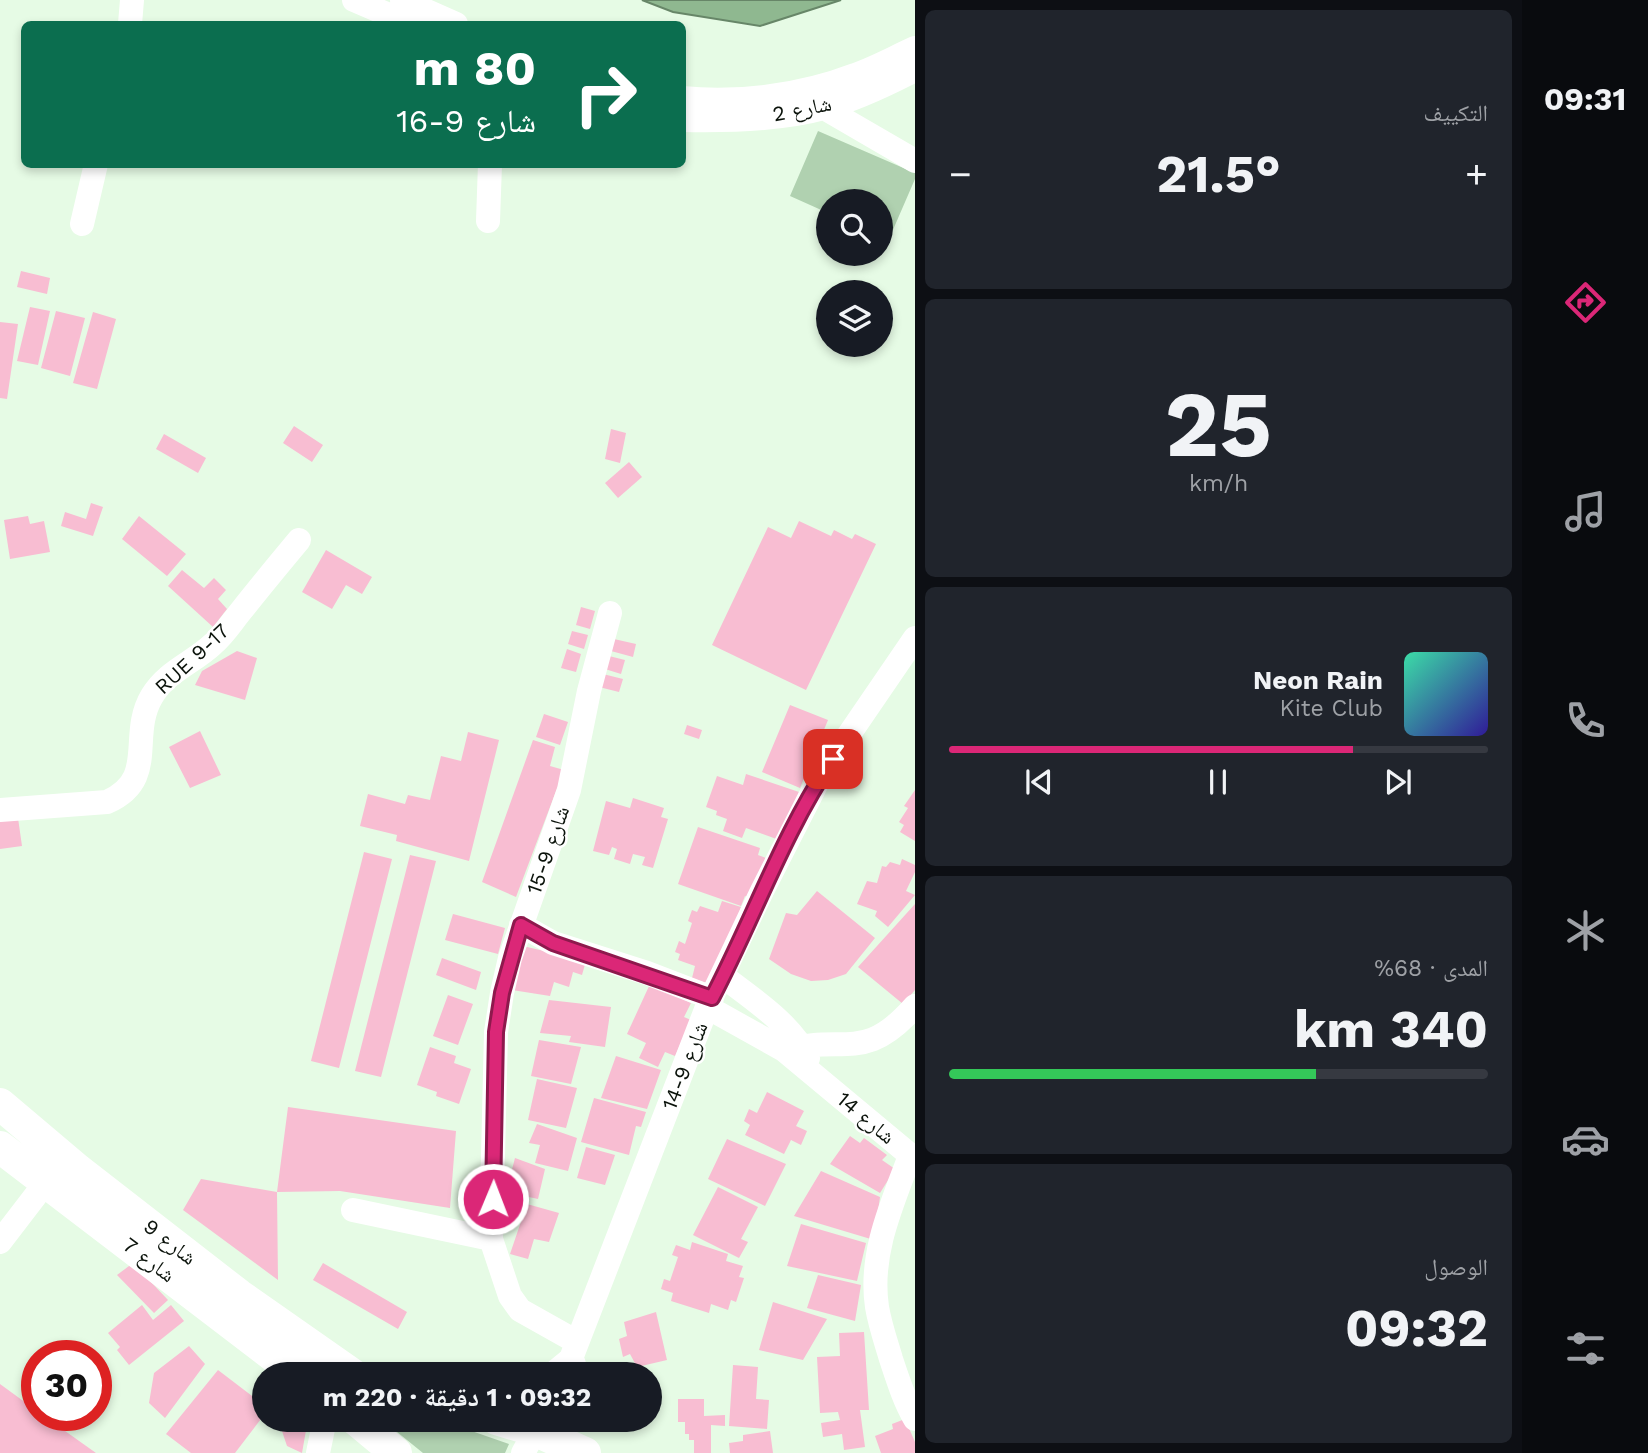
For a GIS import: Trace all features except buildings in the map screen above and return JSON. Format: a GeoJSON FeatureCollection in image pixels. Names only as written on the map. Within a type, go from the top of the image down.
{"type":"FeatureCollection","features":[{"type":"Feature","properties":{"kind":"main road","name":"شارع 9"},"geometry":{"type":"LineString","coordinates":[[0,1104],[239,1295],[333,1362]]}},
{"type":"Feature","properties":{"kind":"main road","name":"شارع 7"},"geometry":{"type":"LineString","coordinates":[[0,1147],[281,1362]]}},
{"type":"Feature","properties":{"kind":"main road"},"geometry":{"type":"LineString","coordinates":[[371,1432],[396,1453]]}},
{"type":"Feature","properties":{"kind":"main road"},"geometry":{"type":"LineString","coordinates":[[575,1432],[578,1443],[585,1453]]}},
{"type":"Feature","properties":{"kind":"main road"},"geometry":{"type":"LineString","coordinates":[[534,1434],[585,1453]]}},
{"type":"Feature","properties":{"kind":"street"},"geometry":{"type":"LineString","coordinates":[[130,21],[132,0]]}},
{"type":"Feature","properties":{"kind":"street"},"geometry":{"type":"LineString","coordinates":[[402,0],[449,21]]}},
{"type":"Feature","properties":{"kind":"street"},"geometry":{"type":"LineString","coordinates":[[359,1],[403,21]]}},
{"type":"Feature","properties":{"kind":"street","name":"شارع 2"},"geometry":{"type":"LineString","coordinates":[[686,98],[747,98],[804,90],[854,76],[915,48]]}},
{"type":"Feature","properties":{"kind":"street","name":"شارع 2"},"geometry":{"type":"LineString","coordinates":[[686,120],[746,118],[824,108],[884,86],[915,70]]}},
{"type":"Feature","properties":{"kind":"street"},"geometry":{"type":"LineString","coordinates":[[824,108],[915,162]]}},
{"type":"Feature","properties":{"kind":"street"},"geometry":{"type":"LineString","coordinates":[[82,224],[95,168]]}},
{"type":"Feature","properties":{"kind":"street"},"geometry":{"type":"LineString","coordinates":[[488,221],[490,168]]}},
{"type":"Feature","properties":{"kind":"street","name":"RUE 9-17"},"geometry":{"type":"LineString","coordinates":[[0,810],[107,802],[122,796],[132,786],[138,771],[143,717],[152,696],[164,679],[214,644],[299,540]]}},
{"type":"Feature","properties":{"kind":"street","name":"شارع 9-15"},"geometry":{"type":"LineString","coordinates":[[565,1362],[510,1296],[491,1239],[496,1032],[502,993],[521,925],[569,790],[589,691],[610,613]]}},
{"type":"Feature","properties":{"kind":"street","name":"شارع 9-14"},"geometry":{"type":"LineString","coordinates":[[569,1362],[714,994],[762,891],[820,777],[915,638]]}},
{"type":"Feature","properties":{"kind":"street"},"geometry":{"type":"LineString","coordinates":[[521,925],[553,943],[767,1011],[793,1048]]}},
{"type":"Feature","properties":{"kind":"street"},"geometry":{"type":"LineString","coordinates":[[714,994],[793,1048],[818,1043],[850,1046],[866,1043],[891,1030],[915,1006]]}},
{"type":"Feature","properties":{"kind":"street","name":"شارع 14"},"geometry":{"type":"LineString","coordinates":[[793,1048],[818,1077],[913,1157]]}},
{"type":"Feature","properties":{"kind":"street"},"geometry":{"type":"LineString","coordinates":[[913,1157],[887,1217],[876,1277],[877,1306],[885,1339],[904,1401],[915,1419]]}},
{"type":"Feature","properties":{"kind":"street"},"geometry":{"type":"LineString","coordinates":[[0,1242],[46,1182]]}},
{"type":"Feature","properties":{"kind":"street"},"geometry":{"type":"LineString","coordinates":[[353,1210],[491,1239]]}},
{"type":"Feature","properties":{"kind":"street"},"geometry":{"type":"LineString","coordinates":[[318,1453],[323,1432]]}},
{"type":"Feature","properties":{"kind":"shaded area"},"geometry":{"type":"Polygon","coordinates":[[[642,0],[841,0],[760,26],[673,12],[642,0]]]}},
{"type":"Feature","properties":{"kind":"shaded area"},"geometry":{"type":"Polygon","coordinates":[[[818,131],[915,173],[915,179],[893,230],[893,189],[816,189],[816,208],[790,196],[818,131]]]}},
{"type":"Feature","properties":{"kind":"shaded area"},"geometry":{"type":"Polygon","coordinates":[[[397,1432],[474,1432],[509,1444],[505,1453],[423,1453],[397,1432]]]}},
{"type":"Feature","properties":{"kind":"route"},"geometry":{"type":"LineString","coordinates":[[493,1199],[496,1032],[510,958],[521,925],[553,943],[712,998],[762,891],[820,777],[833,759]]}}]}
